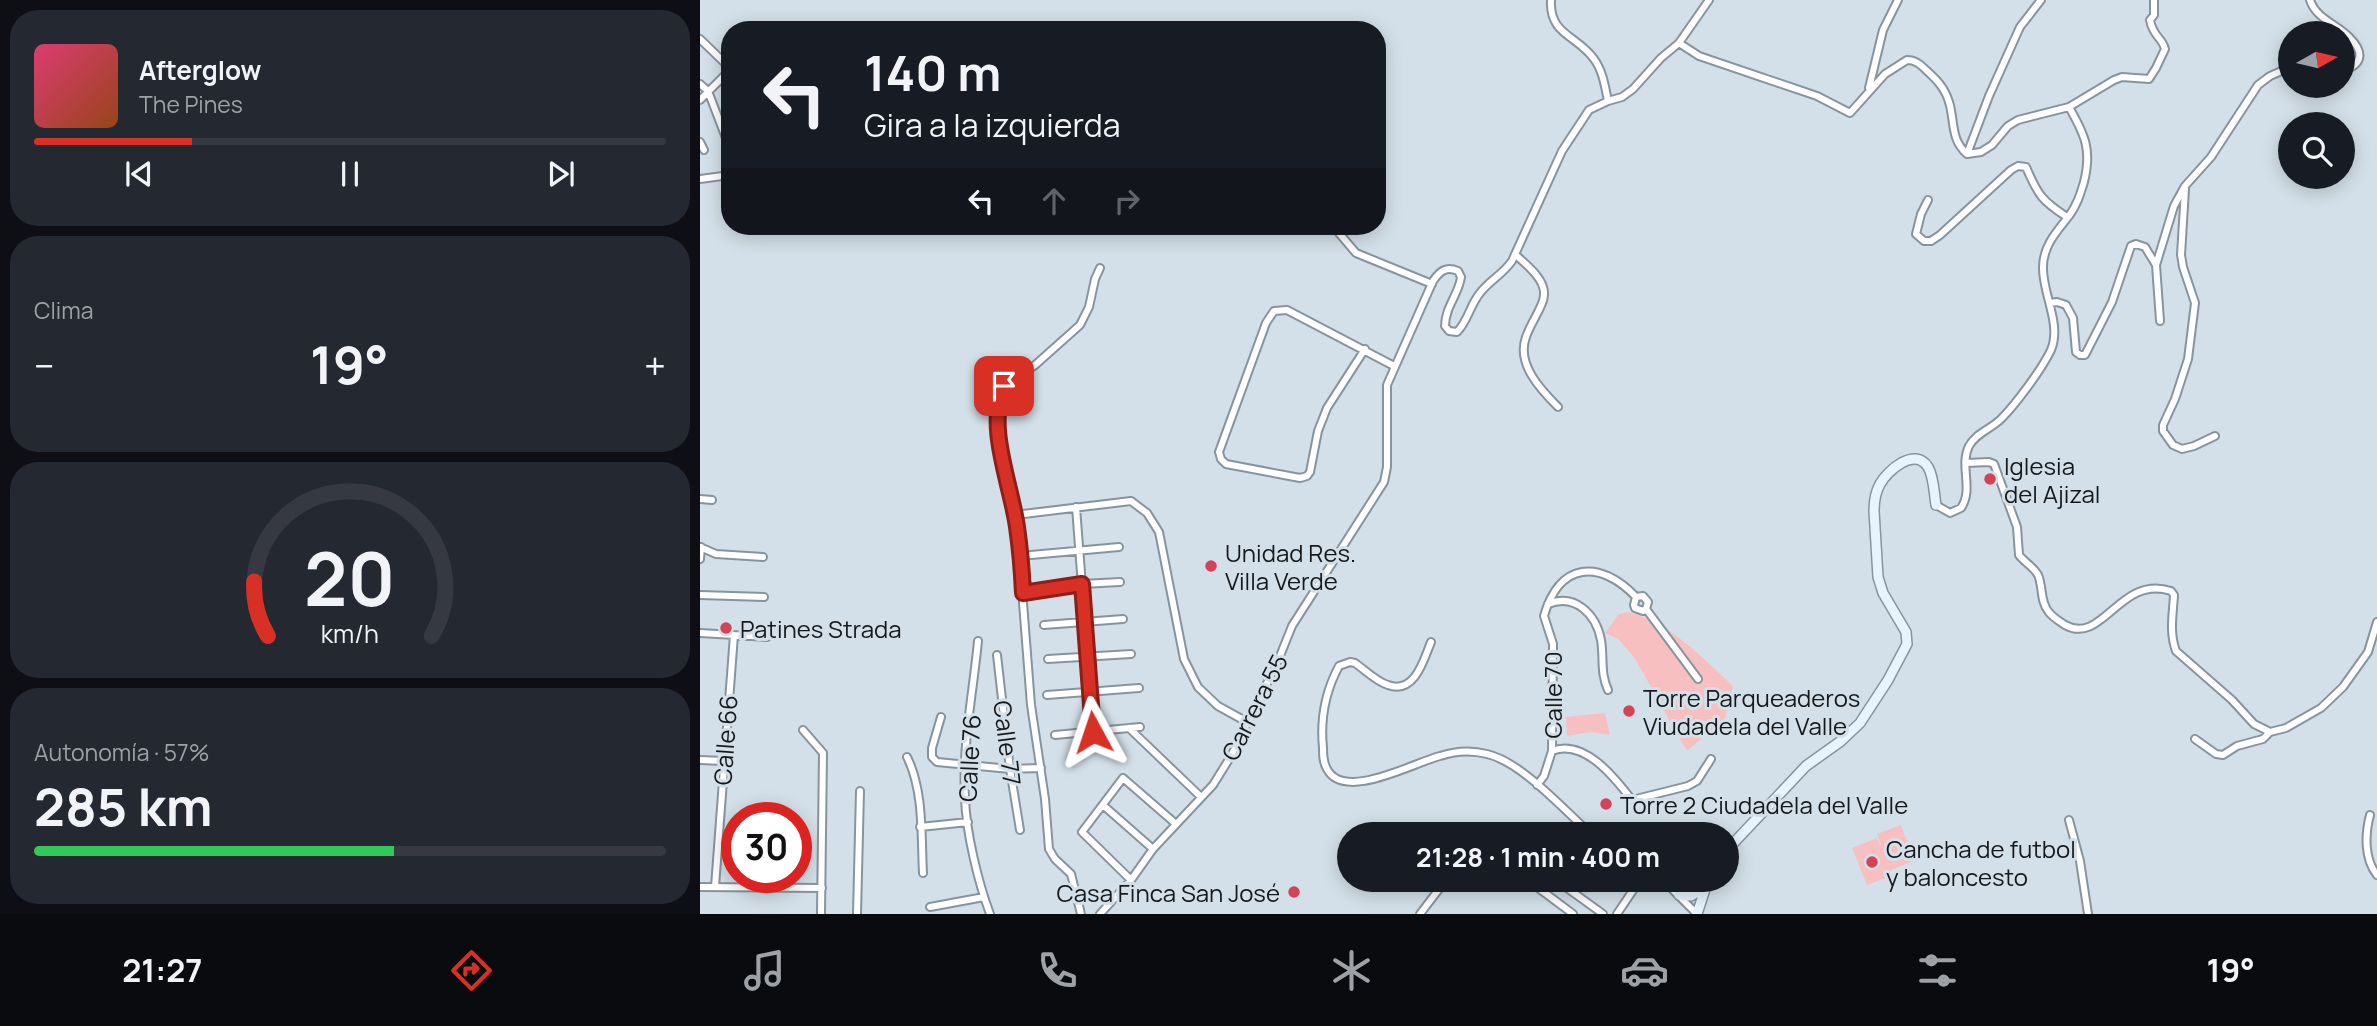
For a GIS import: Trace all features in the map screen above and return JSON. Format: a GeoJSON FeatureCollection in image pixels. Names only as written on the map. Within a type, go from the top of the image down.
{"type":"FeatureCollection","features":[{"type":"Feature","properties":{"kind":"street"},"geometry":{"type":"LineString","coordinates":[[1551,0],[1553,20],[1559,30],[1594,57],[1600,68],[1608,101]]}},
{"type":"Feature","properties":{"kind":"street"},"geometry":{"type":"LineString","coordinates":[[1365,349],[1323,415],[1307,476],[1300,478],[1226,464],[1221,460],[1219,452],[1271,314],[1287,310],[1365,349],[1394,366],[1432,284],[1440,271],[1448,269],[1458,271],[1461,277],[1446,310],[1445,320],[1449,331],[1457,332],[1463,326],[1481,291],[1506,270],[1562,151],[1589,110],[1622,97],[1633,89],[1661,58],[1679,43],[1709,0]]}},
{"type":"Feature","properties":{"kind":"street"},"geometry":{"type":"LineString","coordinates":[[1869,90],[1883,30],[1898,0]]}},
{"type":"Feature","properties":{"kind":"street"},"geometry":{"type":"LineString","coordinates":[[1967,154],[2020,27],[2041,0]]}},
{"type":"Feature","properties":{"kind":"street"},"geometry":{"type":"LineString","coordinates":[[1967,154],[1981,152],[1992,145],[2008,125],[2069,107],[2114,80],[2122,77],[2149,79],[2165,49],[2152,29],[2150,20],[2154,15],[2154,0]]}},
{"type":"Feature","properties":{"kind":"street"},"geometry":{"type":"LineString","coordinates":[[2310,0],[2314,9],[2329,21]]}},
{"type":"Feature","properties":{"kind":"street"},"geometry":{"type":"LineString","coordinates":[[700,39],[721,63]]}},
{"type":"Feature","properties":{"kind":"street"},"geometry":{"type":"LineString","coordinates":[[1679,43],[1699,56],[1817,96],[1850,113],[1885,74],[1907,60],[1915,61],[1940,83],[1950,103],[1954,135],[1967,154]]}},
{"type":"Feature","properties":{"kind":"street"},"geometry":{"type":"LineString","coordinates":[[2356,46],[2360,57],[2356,66]]}},
{"type":"Feature","properties":{"kind":"street"},"geometry":{"type":"LineString","coordinates":[[2160,321],[2156,265],[2174,205],[2185,186],[2211,157],[2258,85],[2278,73]]}},
{"type":"Feature","properties":{"kind":"street"},"geometry":{"type":"LineString","coordinates":[[700,100],[721,79]]}},
{"type":"Feature","properties":{"kind":"street"},"geometry":{"type":"LineString","coordinates":[[700,84],[708,91],[721,125]]}},
{"type":"Feature","properties":{"kind":"street"},"geometry":{"type":"LineString","coordinates":[[1739,837],[1806,766],[1841,741],[1860,723],[1907,644],[1906,632],[1883,593],[1878,577],[1874,544],[1874,501],[1881,481],[1905,461],[1920,460],[1930,471],[1936,505],[1953,513],[1961,508],[1967,496],[1966,463],[1970,445],[2005,414],[2052,348],[2054,333],[2043,268],[2044,256],[2054,235],[2078,204],[2087,168],[2088,153],[2084,135],[2069,107]]}},
{"type":"Feature","properties":{"kind":"street"},"geometry":{"type":"LineString","coordinates":[[700,142],[704,150]]}},
{"type":"Feature","properties":{"kind":"street"},"geometry":{"type":"LineString","coordinates":[[1928,200],[1916,234],[1924,241],[1931,241],[1940,235],[2011,170],[2023,166],[2026,167],[2039,196],[2067,217]]}},
{"type":"Feature","properties":{"kind":"street"},"geometry":{"type":"LineString","coordinates":[[700,179],[721,176]]}},
{"type":"Feature","properties":{"kind":"street"},"geometry":{"type":"LineString","coordinates":[[2185,186],[2181,255],[2195,303],[2188,359],[2163,425],[2164,432],[2173,445],[2182,449],[2215,436]]}},
{"type":"Feature","properties":{"kind":"street"},"geometry":{"type":"LineString","coordinates":[[1341,235],[1356,253],[1432,284]]}},
{"type":"Feature","properties":{"kind":"street"},"geometry":{"type":"LineString","coordinates":[[2050,303],[2062,302],[2066,305],[2073,318],[2076,352],[2085,355],[2112,302],[2131,246],[2136,244],[2145,247],[2156,265]]}},
{"type":"Feature","properties":{"kind":"street"},"geometry":{"type":"LineString","coordinates":[[1515,254],[1541,281],[1545,296],[1525,338],[1524,355],[1529,371],[1540,388],[1558,407]]}},
{"type":"Feature","properties":{"kind":"street"},"geometry":{"type":"LineString","coordinates":[[1081,914],[1071,874],[1055,859],[1049,849],[1041,768],[1031,705],[1015,515],[999,433],[997,407],[1000,395],[1010,380],[1034,366],[1080,326],[1089,307],[1100,268]]}},
{"type":"Feature","properties":{"kind":"street","name":"Carrera 55"},"geometry":{"type":"LineString","coordinates":[[1100,914],[1131,880],[1153,849],[1213,785],[1278,661],[1292,626],[1384,482],[1387,467],[1387,385],[1394,366]]}},
{"type":"Feature","properties":{"kind":"street"},"geometry":{"type":"LineString","coordinates":[[1966,463],[1994,464],[2017,527],[2019,555],[2036,571],[2046,609],[2056,620],[2072,628],[2087,629],[2133,594],[2160,588],[2171,591],[2174,595],[2172,640],[2176,650],[2232,700],[2254,724],[2270,732]]}},
{"type":"Feature","properties":{"kind":"street"},"geometry":{"type":"LineString","coordinates":[[700,499],[712,500]]}},
{"type":"Feature","properties":{"kind":"street"},"geometry":{"type":"LineString","coordinates":[[1015,515],[1131,502],[1147,513],[1159,532],[1184,659],[1198,687],[1218,706],[1247,722]]}},
{"type":"Feature","properties":{"kind":"street"},"geometry":{"type":"LineString","coordinates":[[1076,507],[1093,732]]}},
{"type":"Feature","properties":{"kind":"street"},"geometry":{"type":"LineString","coordinates":[[700,559],[700,547],[716,554],[763,557]]}},
{"type":"Feature","properties":{"kind":"street"},"geometry":{"type":"LineString","coordinates":[[1031,555],[1119,547]]}},
{"type":"Feature","properties":{"kind":"street"},"geometry":{"type":"LineString","coordinates":[[1548,604],[1566,577],[1583,571],[1600,572],[1610,576],[1636,597],[1635,608],[1643,611],[1646,609],[1698,679]]}},
{"type":"Feature","properties":{"kind":"street"},"geometry":{"type":"LineString","coordinates":[[1023,593],[1082,584],[1120,582]]}},
{"type":"Feature","properties":{"kind":"street"},"geometry":{"type":"LineString","coordinates":[[700,595],[764,597]]}},
{"type":"Feature","properties":{"kind":"street"},"geometry":{"type":"LineString","coordinates":[[1548,604],[1564,601],[1576,603],[1595,622],[1602,643],[1602,675],[1608,690]]}},
{"type":"Feature","properties":{"kind":"street","name":"Calle 70"},"geometry":{"type":"LineString","coordinates":[[1537,785],[1544,776],[1552,751],[1553,644],[1544,616],[1548,604]]}},
{"type":"Feature","properties":{"kind":"street"},"geometry":{"type":"LineString","coordinates":[[1044,625],[1123,619]]}},
{"type":"Feature","properties":{"kind":"street"},"geometry":{"type":"LineString","coordinates":[[2195,739],[2220,755],[2237,746],[2263,739],[2270,732],[2286,728],[2321,708],[2343,687],[2368,652],[2377,622]]}},
{"type":"Feature","properties":{"kind":"street"},"geometry":{"type":"LineString","coordinates":[[700,633],[767,637]]}},
{"type":"Feature","properties":{"kind":"street","name":"Calle 66"},"geometry":{"type":"LineString","coordinates":[[715,887],[734,635]]}},
{"type":"Feature","properties":{"kind":"street","name":"Calle 76"},"geometry":{"type":"LineString","coordinates":[[978,641],[965,764],[965,798],[984,897],[990,914]]}},
{"type":"Feature","properties":{"kind":"street"},"geometry":{"type":"LineString","coordinates":[[1431,642],[1418,674],[1411,681],[1398,686],[1386,685],[1354,663],[1339,666],[1322,713],[1324,762],[1328,771],[1334,778],[1370,781],[1440,755],[1470,752],[1502,759],[1537,785],[1578,822]]}},
{"type":"Feature","properties":{"kind":"street"},"geometry":{"type":"LineString","coordinates":[[1048,659],[1131,653]]}},
{"type":"Feature","properties":{"kind":"street","name":"Calle 77"},"geometry":{"type":"LineString","coordinates":[[997,655],[1020,830]]}},
{"type":"Feature","properties":{"kind":"street"},"geometry":{"type":"LineString","coordinates":[[1047,695],[1139,688]]}},
{"type":"Feature","properties":{"kind":"street"},"geometry":{"type":"LineString","coordinates":[[941,717],[932,748],[932,757],[937,762],[1010,769],[1041,768]]}},
{"type":"Feature","properties":{"kind":"street"},"geometry":{"type":"LineString","coordinates":[[1055,735],[1140,727]]}},
{"type":"Feature","properties":{"kind":"street"},"geometry":{"type":"LineString","coordinates":[[1129,728],[1201,797]]}},
{"type":"Feature","properties":{"kind":"street"},"geometry":{"type":"LineString","coordinates":[[803,730],[823,752],[821,914]]}},
{"type":"Feature","properties":{"kind":"street"},"geometry":{"type":"LineString","coordinates":[[1552,751],[1560,748],[1582,752],[1614,779],[1632,800],[1688,786],[1697,781],[1711,759]]}},
{"type":"Feature","properties":{"kind":"street"},"geometry":{"type":"LineString","coordinates":[[907,757],[916,784],[923,873]]}},
{"type":"Feature","properties":{"kind":"street"},"geometry":{"type":"LineString","coordinates":[[700,760],[723,761]]}},
{"type":"Feature","properties":{"kind":"street"},"geometry":{"type":"LineString","coordinates":[[1131,880],[1082,832],[1124,778],[1176,824]]}},
{"type":"Feature","properties":{"kind":"street"},"geometry":{"type":"LineString","coordinates":[[857,914],[860,791]]}},
{"type":"Feature","properties":{"kind":"street"},"geometry":{"type":"LineString","coordinates":[[1104,806],[1153,849]]}},
{"type":"Feature","properties":{"kind":"street"},"geometry":{"type":"LineString","coordinates":[[2370,815],[2368,851],[2370,863],[2377,875]]}},
{"type":"Feature","properties":{"kind":"street"},"geometry":{"type":"LineString","coordinates":[[2069,820],[2080,861],[2088,914]]}},
{"type":"Feature","properties":{"kind":"street"},"geometry":{"type":"LineString","coordinates":[[920,827],[968,822]]}},
{"type":"Feature","properties":{"kind":"street"},"geometry":{"type":"LineString","coordinates":[[700,887],[822,888]]}},
{"type":"Feature","properties":{"kind":"street"},"geometry":{"type":"LineString","coordinates":[[1420,914],[1437,892]]}},
{"type":"Feature","properties":{"kind":"street"},"geometry":{"type":"LineString","coordinates":[[1544,892],[1573,914]]}},
{"type":"Feature","properties":{"kind":"street"},"geometry":{"type":"LineString","coordinates":[[1573,892],[1603,914]]}},
{"type":"Feature","properties":{"kind":"street"},"geometry":{"type":"LineString","coordinates":[[1617,914],[1632,892]]}},
{"type":"Feature","properties":{"kind":"street"},"geometry":{"type":"LineString","coordinates":[[1676,892],[1691,896],[1696,892]]}},
{"type":"Feature","properties":{"kind":"street"},"geometry":{"type":"LineString","coordinates":[[1676,892],[1697,914],[1704,892]]}},
{"type":"Feature","properties":{"kind":"street"},"geometry":{"type":"LineString","coordinates":[[930,907],[984,897]]}},
{"type":"Feature","properties":{"kind":"shaded area"},"geometry":{"type":"Polygon","coordinates":[[[1628,612],[1671,632],[1733,686],[1725,718],[1687,751],[1634,657],[1618,639],[1605,633],[1619,614],[1628,612]]]}},
{"type":"Feature","properties":{"kind":"shaded area"},"geometry":{"type":"Polygon","coordinates":[[[1605,713],[1610,735],[1590,732],[1567,736],[1566,717],[1605,713]]]}},
{"type":"Feature","properties":{"kind":"shaded area"},"geometry":{"type":"Polygon","coordinates":[[[1901,825],[1914,861],[1891,870],[1892,875],[1867,885],[1852,848],[1877,838],[1882,848],[1877,834],[1901,825]]]}},
{"type":"Feature","properties":{"kind":"place","name":"Iglesia del Ajizal"},"geometry":{"type":"Point","coordinates":[1990,479]}},
{"type":"Feature","properties":{"kind":"place","name":"Unidad Res. Villa Verde"},"geometry":{"type":"Point","coordinates":[1211,566]}},
{"type":"Feature","properties":{"kind":"place","name":"Patines Strada"},"geometry":{"type":"Point","coordinates":[726,628]}},
{"type":"Feature","properties":{"kind":"place","name":"Torre Parqueaderos Viudadela del Valle"},"geometry":{"type":"Point","coordinates":[1629,711]}},
{"type":"Feature","properties":{"kind":"place","name":"Torre 2 Ciudadela del Valle"},"geometry":{"type":"Point","coordinates":[1606,804]}},
{"type":"Feature","properties":{"kind":"place","name":"Cancha de futbol y baloncesto"},"geometry":{"type":"Point","coordinates":[1872,862]}},
{"type":"Feature","properties":{"kind":"place","name":"Casa Finca San José"},"geometry":{"type":"Point","coordinates":[1294,892]}},
{"type":"Feature","properties":{"kind":"route"},"geometry":{"type":"LineString","coordinates":[[1004,386],[997,407],[999,433],[1017,526],[1023,593],[1082,584],[1093,732]]}}]}
